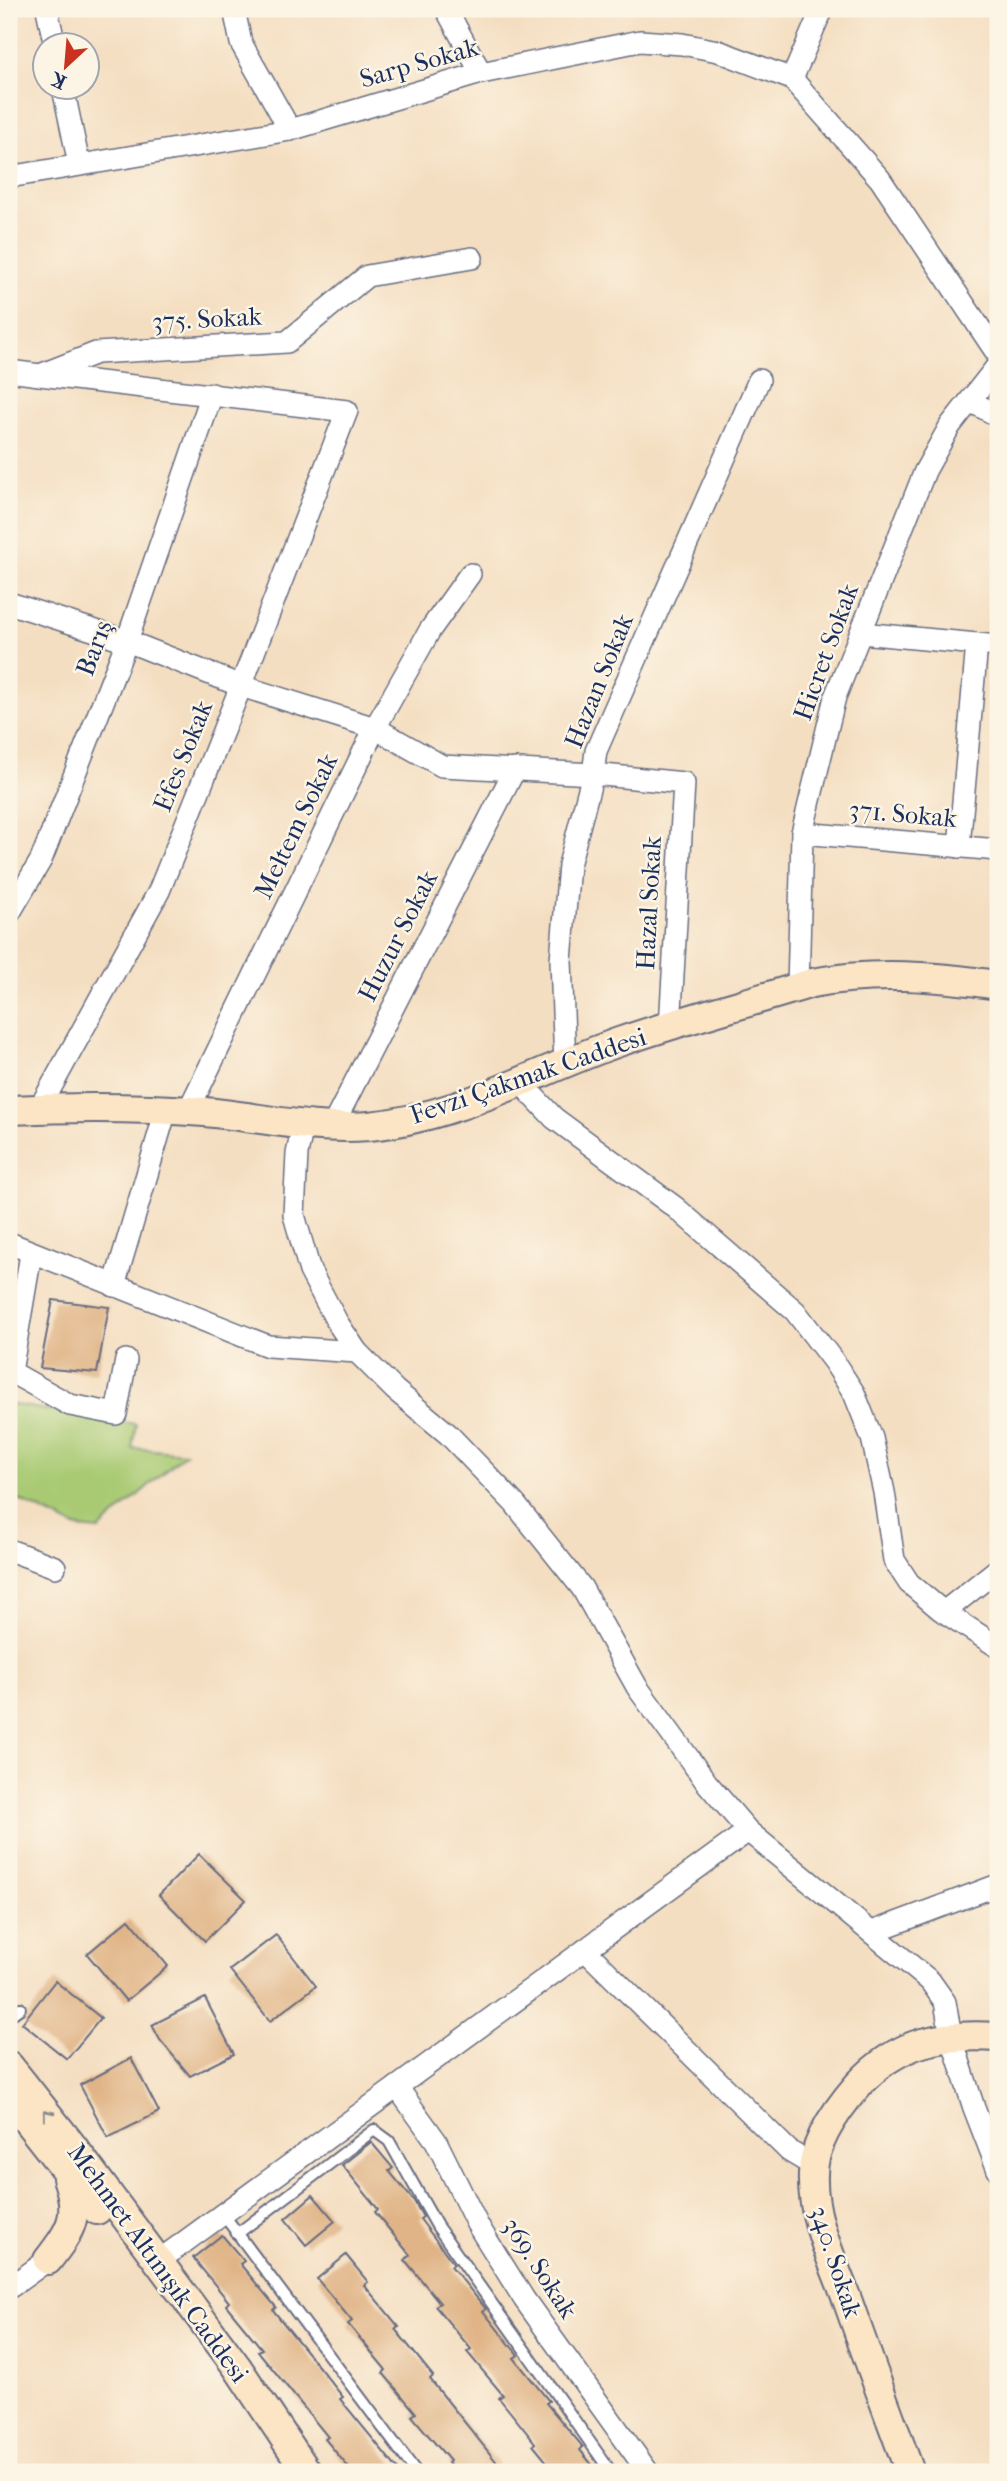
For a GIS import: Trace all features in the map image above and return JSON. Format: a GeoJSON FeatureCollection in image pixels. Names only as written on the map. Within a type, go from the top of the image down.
{"type":"FeatureCollection","features":[{"type":"Feature","properties":{"kind":"street"},"geometry":{"type":"LineString","coordinates":[[47,9],[51,32]]}},
{"type":"Feature","properties":{"kind":"street"},"geometry":{"type":"LineString","coordinates":[[234,9],[242,43],[290,130]]}},
{"type":"Feature","properties":{"kind":"street"},"geometry":{"type":"LineString","coordinates":[[446,9],[481,73]]}},
{"type":"Feature","properties":{"kind":"street"},"geometry":{"type":"LineString","coordinates":[[792,79],[822,9]]}},
{"type":"Feature","properties":{"kind":"street","name":"Sarp Sokak"},"geometry":{"type":"LineString","coordinates":[[9,177],[290,130],[481,73],[640,41],[682,44],[718,51],[792,79],[880,179],[998,355]]}},
{"type":"Feature","properties":{"kind":"street"},"geometry":{"type":"LineString","coordinates":[[66,102],[79,164]]}},
{"type":"Feature","properties":{"kind":"street","name":"375. Sokak"},"geometry":{"type":"LineString","coordinates":[[9,371],[40,375],[96,353],[287,342],[367,276],[472,257]]}},
{"type":"Feature","properties":{"kind":"street","name":"Hicret Sokak"},"geometry":{"type":"LineString","coordinates":[[798,988],[802,833],[835,697],[926,471],[950,426],[998,365]]}},
{"type":"Feature","properties":{"kind":"street"},"geometry":{"type":"LineString","coordinates":[[40,375],[212,394]]}},
{"type":"Feature","properties":{"kind":"street","name":"Hazan Sokak"},"geometry":{"type":"LineString","coordinates":[[565,1064],[561,960],[569,865],[593,774],[596,751],[759,380]]}},
{"type":"Feature","properties":{"kind":"street","name":"Efes Sokak"},"geometry":{"type":"LineString","coordinates":[[39,1109],[159,891],[242,686],[347,411],[212,394]]}},
{"type":"Feature","properties":{"kind":"street","name":"Barış"},"geometry":{"type":"LineString","coordinates":[[9,914],[41,860],[127,641],[212,394]]}},
{"type":"Feature","properties":{"kind":"street"},"geometry":{"type":"LineString","coordinates":[[970,401],[998,416]]}},
{"type":"Feature","properties":{"kind":"street","name":"Meltem Sokak"},"geometry":{"type":"LineString","coordinates":[[114,1286],[177,1111],[375,727],[430,630],[470,574]]}},
{"type":"Feature","properties":{"kind":"street"},"geometry":{"type":"LineString","coordinates":[[9,603],[127,641],[242,686],[375,727],[442,766],[593,774]]}},
{"type":"Feature","properties":{"kind":"street"},"geometry":{"type":"LineString","coordinates":[[861,633],[988,645],[959,847]]}},
{"type":"Feature","properties":{"kind":"street","name":"Huzur Sokak"},"geometry":{"type":"LineString","coordinates":[[332,1127],[514,769]]}},
{"type":"Feature","properties":{"kind":"street","name":"Hazal Sokak"},"geometry":{"type":"LineString","coordinates":[[593,774],[684,783],[670,1027]]}},
{"type":"Feature","properties":{"kind":"street","name":"371. Sokak"},"geometry":{"type":"LineString","coordinates":[[802,833],[998,850]]}},
{"type":"Feature","properties":{"kind":"street","name":"Fevzi Çakmak Caddesi"},"geometry":{"type":"LineString","coordinates":[[9,1110],[177,1111],[303,1125],[370,1126],[445,1110],[619,1042],[798,988],[844,977],[881,975],[998,985]]}},
{"type":"Feature","properties":{"kind":"street"},"geometry":{"type":"LineString","coordinates":[[520,1082],[554,1118],[677,1208],[795,1311],[834,1362],[853,1393],[872,1438],[884,1492],[894,1560],[909,1583],[944,1612],[998,1647]]}},
{"type":"Feature","properties":{"kind":"street"},"geometry":{"type":"LineString","coordinates":[[303,1125],[297,1154],[294,1215],[310,1271],[337,1322],[357,1352],[395,1390],[448,1434],[515,1504],[582,1588],[637,1687],[707,1783],[748,1831],[930,1980],[945,2002],[951,2036],[974,2108],[998,2170]]}},
{"type":"Feature","properties":{"kind":"street"},"geometry":{"type":"LineString","coordinates":[[9,1244],[268,1346],[357,1352]]}},
{"type":"Feature","properties":{"kind":"street"},"geometry":{"type":"LineString","coordinates":[[31,1254],[11,1372],[70,1405],[116,1414],[125,1360]]}},
{"type":"Feature","properties":{"kind":"street"},"geometry":{"type":"LineString","coordinates":[[9,1550],[55,1567]]}},
{"type":"Feature","properties":{"kind":"street"},"geometry":{"type":"LineString","coordinates":[[944,1612],[998,1569]]}},
{"type":"Feature","properties":{"kind":"street"},"geometry":{"type":"LineString","coordinates":[[157,2262],[748,1831]]}},
{"type":"Feature","properties":{"kind":"street"},"geometry":{"type":"LineString","coordinates":[[872,1932],[998,1885]]}},
{"type":"Feature","properties":{"kind":"street"},"geometry":{"type":"LineString","coordinates":[[585,1950],[789,2151],[814,2166]]}},
{"type":"Feature","properties":{"kind":"street","name":"340. Sokak"},"geometry":{"type":"LineString","coordinates":[[910,2472],[816,2210],[814,2166],[820,2144],[842,2103],[870,2072],[907,2049],[931,2039],[964,2035],[998,2036]]}},
{"type":"Feature","properties":{"kind":"street","name":"Mehmet Altınışık Caddesi"},"geometry":{"type":"LineString","coordinates":[[9,2066],[74,2148],[111,2213],[211,2358],[304,2468]]}},
{"type":"Feature","properties":{"kind":"street","name":"369. Sokak"},"geometry":{"type":"LineString","coordinates":[[397,2087],[436,2141],[477,2224],[524,2299],[648,2472]]}},
{"type":"Feature","properties":{"kind":"street","name":"Mehmet Altınışık Caddesi"},"geometry":{"type":"LineString","coordinates":[[9,2098],[37,2136],[157,2262],[237,2367],[304,2468]]}},
{"type":"Feature","properties":{"kind":"street"},"geometry":{"type":"LineString","coordinates":[[37,2136],[67,2178],[75,2208],[73,2223],[48,2260]]}},
{"type":"Feature","properties":{"kind":"street"},"geometry":{"type":"LineString","coordinates":[[9,2288],[111,2213]]}},
{"type":"Feature","properties":{"kind":"lane"},"geometry":{"type":"LineString","coordinates":[[9,2015],[20,2008]]}},
{"type":"Feature","properties":{"kind":"lane"},"geometry":{"type":"LineString","coordinates":[[237,2234],[374,2130],[390,2141],[436,2226],[611,2472]]}},
{"type":"Feature","properties":{"kind":"lane"},"geometry":{"type":"LineString","coordinates":[[223,2214],[416,2472]]}},
{"type":"Feature","properties":{"kind":"green space"},"geometry":{"type":"Polygon","coordinates":[[[9,1404],[136,1424],[132,1448],[185,1453],[99,1530],[78,1528],[9,1495],[9,1404]]]}},
{"type":"Feature","properties":{"kind":"building"},"geometry":{"type":"Polygon","coordinates":[[[53,1300],[109,1307],[97,1373],[40,1368],[53,1300]]]}},
{"type":"Feature","properties":{"kind":"building"},"geometry":{"type":"Polygon","coordinates":[[[199,1854],[246,1900],[205,1941],[159,1895],[199,1854]]]}},
{"type":"Feature","properties":{"kind":"building"},"geometry":{"type":"Polygon","coordinates":[[[129,1919],[168,1966],[126,2001],[87,1954],[129,1919]]]}},
{"type":"Feature","properties":{"kind":"building"},"geometry":{"type":"Polygon","coordinates":[[[276,1935],[316,1986],[270,2021],[230,1970],[276,1935]]]}},
{"type":"Feature","properties":{"kind":"building"},"geometry":{"type":"Polygon","coordinates":[[[55,1981],[101,2018],[67,2059],[22,2023],[55,1981]]]}},
{"type":"Feature","properties":{"kind":"building"},"geometry":{"type":"Polygon","coordinates":[[[205,1998],[234,2054],[190,2076],[160,2040],[152,2025],[205,1998]]]}},
{"type":"Feature","properties":{"kind":"building"},"geometry":{"type":"Polygon","coordinates":[[[131,2058],[159,2112],[108,2138],[80,2085],[131,2058]]]}},
{"type":"Feature","properties":{"kind":"building"},"geometry":{"type":"Polygon","coordinates":[[[371,2142],[393,2168],[389,2171],[414,2201],[423,2217],[420,2219],[454,2264],[451,2266],[486,2309],[483,2311],[518,2355],[514,2358],[549,2401],[546,2403],[583,2447],[580,2450],[598,2472],[555,2472],[499,2398],[503,2395],[467,2352],[471,2349],[435,2306],[440,2303],[405,2260],[410,2255],[375,2212],[378,2209],[342,2165],[371,2142]]]}},
{"type":"Feature","properties":{"kind":"building"},"geometry":{"type":"Polygon","coordinates":[[[313,2195],[335,2221],[306,2245],[285,2219],[313,2195]]]}},
{"type":"Feature","properties":{"kind":"building"},"geometry":{"type":"Polygon","coordinates":[[[222,2235],[244,2261],[240,2264],[276,2307],[273,2310],[343,2397],[340,2399],[400,2472],[352,2472],[325,2439],[328,2437],[258,2351],[262,2349],[226,2305],[229,2302],[193,2258],[222,2235]]]}},
{"type":"Feature","properties":{"kind":"building"},"geometry":{"type":"Polygon","coordinates":[[[346,2255],[368,2282],[364,2285],[399,2327],[395,2329],[433,2376],[430,2379],[499,2465],[490,2472],[456,2472],[412,2416],[416,2413],[383,2373],[386,2370],[348,2324],[352,2321],[317,2279],[346,2255]]]}}]}
